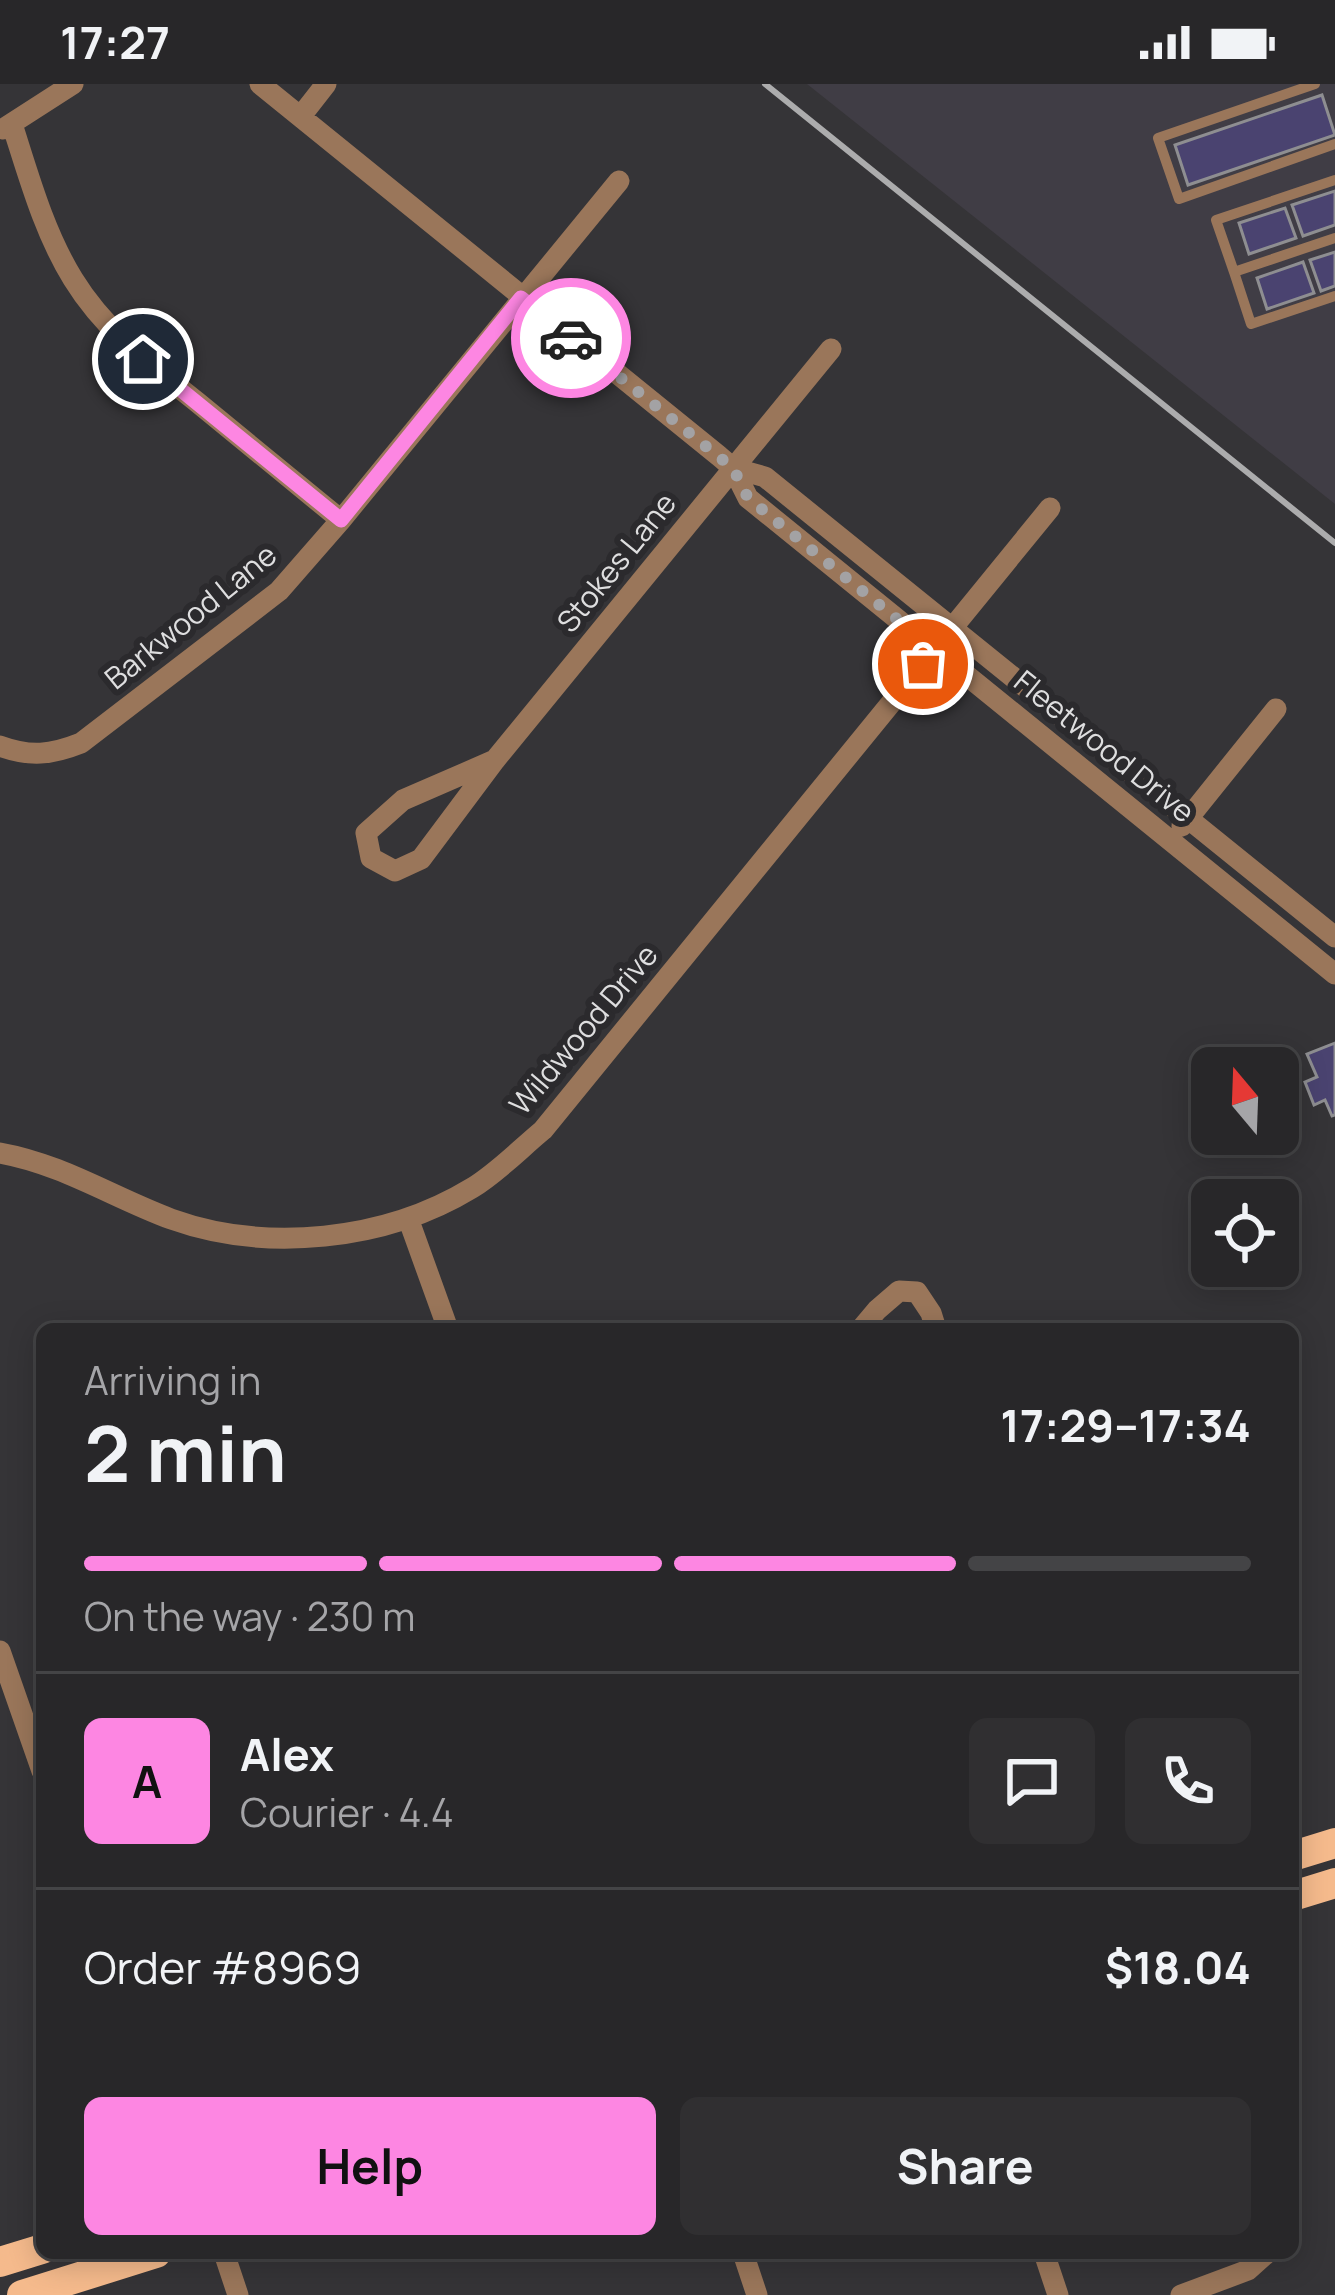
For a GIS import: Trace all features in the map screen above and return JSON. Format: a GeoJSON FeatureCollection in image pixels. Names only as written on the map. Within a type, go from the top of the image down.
{"type":"FeatureCollection","features":[{"type":"Feature","properties":{"kind":"main road"},"geometry":{"type":"LineString","coordinates":[[1299,1854],[1335,1843]]}},
{"type":"Feature","properties":{"kind":"main road"},"geometry":{"type":"LineString","coordinates":[[1299,1894],[1335,1883]]}},
{"type":"Feature","properties":{"kind":"main road"},"geometry":{"type":"LineString","coordinates":[[0,2262],[36,2251]]}},
{"type":"Feature","properties":{"kind":"main road"},"geometry":{"type":"LineString","coordinates":[[22,2295],[137,2259]]}},
{"type":"Feature","properties":{"kind":"street"},"geometry":{"type":"LineString","coordinates":[[73,84],[6,128],[54,243],[93,309],[143,359],[341,520]]}},
{"type":"Feature","properties":{"kind":"street","name":"Fleetwood Drive"},"geometry":{"type":"LineString","coordinates":[[260,84],[733,468],[765,477],[1335,937]]}},
{"type":"Feature","properties":{"kind":"street"},"geometry":{"type":"LineString","coordinates":[[301,116],[326,84]]}},
{"type":"Feature","properties":{"kind":"street","name":"Barkwood Lane"},"geometry":{"type":"LineString","coordinates":[[0,746],[43,755],[81,743],[279,591],[619,181]]}},
{"type":"Feature","properties":{"kind":"street","name":"Stokes Lane"},"geometry":{"type":"LineString","coordinates":[[495,760],[403,800],[366,833],[371,858],[395,871],[421,860],[495,760],[832,349]]}},
{"type":"Feature","properties":{"kind":"street","name":"Fleetwood Drive"},"geometry":{"type":"LineString","coordinates":[[733,468],[748,498],[1335,974]]}},
{"type":"Feature","properties":{"kind":"street","name":"Wildwood Drive"},"geometry":{"type":"LineString","coordinates":[[0,1153],[65,1171],[172,1220],[251,1237],[317,1237],[408,1218],[473,1188],[542,1130],[1050,508]]}},
{"type":"Feature","properties":{"kind":"street"},"geometry":{"type":"LineString","coordinates":[[1171,840],[1276,710]]}},
{"type":"Feature","properties":{"kind":"street"},"geometry":{"type":"LineString","coordinates":[[408,1218],[446,1323]]}},
{"type":"Feature","properties":{"kind":"street"},"geometry":{"type":"LineString","coordinates":[[866,1323],[899,1291],[917,1292],[934,1323]]}},
{"type":"Feature","properties":{"kind":"street"},"geometry":{"type":"LineString","coordinates":[[0,1651],[36,1754]]}},
{"type":"Feature","properties":{"kind":"street"},"geometry":{"type":"LineString","coordinates":[[226,2259],[238,2295]]}},
{"type":"Feature","properties":{"kind":"street"},"geometry":{"type":"LineString","coordinates":[[745,2259],[757,2295]]}},
{"type":"Feature","properties":{"kind":"street"},"geometry":{"type":"LineString","coordinates":[[1045,2259],[1058,2295]]}},
{"type":"Feature","properties":{"kind":"street"},"geometry":{"type":"LineString","coordinates":[[1181,2295],[1247,2270],[1260,2259]]}},
{"type":"Feature","properties":{"kind":"lane"},"geometry":{"type":"LineString","coordinates":[[1315,84],[1158,138],[1179,199],[1335,144]]}},
{"type":"Feature","properties":{"kind":"lane"},"geometry":{"type":"LineString","coordinates":[[1335,180],[1216,220],[1251,324],[1335,296]]}},
{"type":"Feature","properties":{"kind":"lane"},"geometry":{"type":"LineString","coordinates":[[1234,272],[1335,238]]}},
{"type":"Feature","properties":{"kind":"shaded area"},"geometry":{"type":"Polygon","coordinates":[[[807,84],[1335,84],[1335,504],[807,84]]]}},
{"type":"Feature","properties":{"kind":"building"},"geometry":{"type":"Polygon","coordinates":[[[1322,95],[1335,135],[1188,185],[1175,145],[1322,95]]]}},
{"type":"Feature","properties":{"kind":"building"},"geometry":{"type":"Polygon","coordinates":[[[1335,191],[1335,225],[1303,236],[1292,205],[1335,191]]]}},
{"type":"Feature","properties":{"kind":"building"},"geometry":{"type":"Polygon","coordinates":[[[1285,208],[1296,238],[1249,254],[1239,223],[1285,208]]]}},
{"type":"Feature","properties":{"kind":"building"},"geometry":{"type":"Polygon","coordinates":[[[1335,252],[1335,286],[1321,291],[1310,260],[1335,252]]]}},
{"type":"Feature","properties":{"kind":"building"},"geometry":{"type":"Polygon","coordinates":[[[1303,262],[1314,293],[1267,309],[1257,278],[1303,262]]]}},
{"type":"Feature","properties":{"kind":"building"},"geometry":{"type":"Polygon","coordinates":[[[1335,1043],[1332,1116],[1325,1100],[1314,1105],[1305,1082],[1317,1077],[1307,1054],[1335,1043]]]}},
{"type":"Feature","properties":{"kind":"railway"},"geometry":{"type":"LineString","coordinates":[[765,84],[1335,543]]}},
{"type":"Feature","properties":{"kind":"way so far"},"geometry":{"type":"LineString","coordinates":[[571,338],[733,468],[748,498],[935,650],[923,664]]}},
{"type":"Feature","properties":{"kind":"route"},"geometry":{"type":"LineString","coordinates":[[143,359],[341,520],[521,298],[571,338]]}}]}
